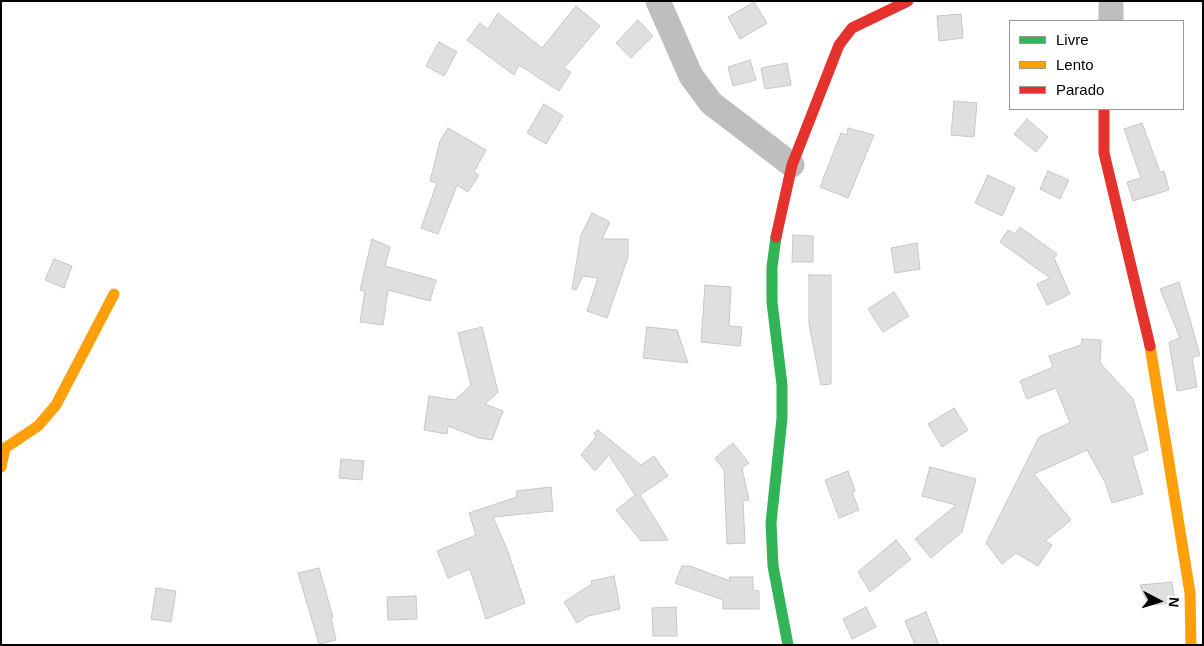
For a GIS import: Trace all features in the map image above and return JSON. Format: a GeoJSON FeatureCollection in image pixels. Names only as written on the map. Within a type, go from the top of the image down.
{"type":"FeatureCollection","features":[{"type":"Feature","properties":{"kind":"street"},"geometry":{"type":"LineString","coordinates":[[658,1],[691,76],[711,103],[792,165]]}},
{"type":"Feature","properties":{"kind":"street"},"geometry":{"type":"LineString","coordinates":[[788,645],[773,566],[771,523],[782,418],[782,385],[772,302],[772,267],[779,220],[792,165],[839,45],[852,28],[908,1]]}},
{"type":"Feature","properties":{"kind":"street"},"geometry":{"type":"LineString","coordinates":[[1110,1],[1111,20]]}},
{"type":"Feature","properties":{"kind":"street"},"geometry":{"type":"LineString","coordinates":[[1104,110],[1104,152],[1148,339],[1190,593],[1191,645]]}},
{"type":"Feature","properties":{"kind":"street"},"geometry":{"type":"LineString","coordinates":[[1,467],[5,448],[38,426],[56,405],[114,294]]}},
{"type":"Feature","properties":{"kind":"building"},"geometry":{"type":"Polygon","coordinates":[[[754,2],[767,23],[740,39],[728,17],[754,2]]]}},
{"type":"Feature","properties":{"kind":"building"},"geometry":{"type":"Polygon","coordinates":[[[576,6],[600,26],[564,68],[571,72],[559,91],[519,65],[514,75],[467,40],[480,23],[488,29],[498,13],[542,48],[576,6]]]}},
{"type":"Feature","properties":{"kind":"building"},"geometry":{"type":"Polygon","coordinates":[[[961,14],[963,38],[939,41],[937,16],[961,14]]]}},
{"type":"Feature","properties":{"kind":"building"},"geometry":{"type":"Polygon","coordinates":[[[638,20],[653,36],[631,58],[616,43],[638,20]]]}},
{"type":"Feature","properties":{"kind":"building"},"geometry":{"type":"Polygon","coordinates":[[[439,42],[457,52],[444,76],[426,66],[439,42]]]}},
{"type":"Feature","properties":{"kind":"building"},"geometry":{"type":"Polygon","coordinates":[[[750,60],[756,80],[733,86],[728,67],[750,60]]]}},
{"type":"Feature","properties":{"kind":"building"},"geometry":{"type":"Polygon","coordinates":[[[787,63],[791,85],[765,89],[761,68],[787,63]]]}},
{"type":"Feature","properties":{"kind":"building"},"geometry":{"type":"Polygon","coordinates":[[[954,101],[977,103],[974,137],[951,135],[954,101]]]}},
{"type":"Feature","properties":{"kind":"building"},"geometry":{"type":"Polygon","coordinates":[[[544,104],[563,116],[546,144],[527,133],[544,104]]]}},
{"type":"Feature","properties":{"kind":"building"},"geometry":{"type":"Polygon","coordinates":[[[1027,119],[1048,137],[1036,152],[1014,134],[1027,119]]]}},
{"type":"Feature","properties":{"kind":"building"},"geometry":{"type":"Polygon","coordinates":[[[1142,123],[1160,172],[1164,171],[1169,190],[1133,201],[1127,182],[1141,178],[1124,129],[1142,123]]]}},
{"type":"Feature","properties":{"kind":"building"},"geometry":{"type":"Polygon","coordinates":[[[448,128],[486,150],[474,172],[479,175],[468,192],[457,185],[438,234],[421,228],[437,183],[430,181],[440,141],[448,128]]]}},
{"type":"Feature","properties":{"kind":"building"},"geometry":{"type":"Polygon","coordinates":[[[848,128],[874,135],[848,198],[820,187],[841,133],[847,135],[848,128]]]}},
{"type":"Feature","properties":{"kind":"building"},"geometry":{"type":"Polygon","coordinates":[[[1048,171],[1069,180],[1060,199],[1040,189],[1048,171]]]}},
{"type":"Feature","properties":{"kind":"building"},"geometry":{"type":"Polygon","coordinates":[[[988,175],[1015,188],[1002,216],[975,203],[988,175]]]}},
{"type":"Feature","properties":{"kind":"building"},"geometry":{"type":"Polygon","coordinates":[[[592,213],[610,222],[602,239],[628,239],[628,257],[607,318],[587,311],[598,278],[583,276],[576,290],[572,289],[581,235],[592,213]]]}},
{"type":"Feature","properties":{"kind":"building"},"geometry":{"type":"Polygon","coordinates":[[[1020,227],[1057,254],[1054,258],[1070,294],[1047,305],[1037,284],[1050,278],[1000,242],[1008,230],[1015,234],[1020,227]]]}},
{"type":"Feature","properties":{"kind":"building"},"geometry":{"type":"Polygon","coordinates":[[[793,235],[813,236],[813,262],[792,262],[793,235]]]}},
{"type":"Feature","properties":{"kind":"building"},"geometry":{"type":"Polygon","coordinates":[[[372,239],[390,247],[385,266],[436,280],[430,301],[388,290],[383,325],[360,322],[365,291],[360,290],[372,239]]]}},
{"type":"Feature","properties":{"kind":"building"},"geometry":{"type":"Polygon","coordinates":[[[917,243],[920,269],[895,273],[891,248],[917,243]]]}},
{"type":"Feature","properties":{"kind":"building"},"geometry":{"type":"Polygon","coordinates":[[[54,259],[72,266],[64,288],[45,280],[54,259]]]}},
{"type":"Feature","properties":{"kind":"building"},"geometry":{"type":"Polygon","coordinates":[[[809,275],[831,275],[831,384],[821,385],[809,324],[809,275]]]}},
{"type":"Feature","properties":{"kind":"building"},"geometry":{"type":"Polygon","coordinates":[[[1179,282],[1200,355],[1192,358],[1197,387],[1177,391],[1169,342],[1180,338],[1160,289],[1179,282]]]}},
{"type":"Feature","properties":{"kind":"building"},"geometry":{"type":"Polygon","coordinates":[[[705,285],[731,287],[729,326],[742,327],[740,346],[701,342],[705,285]]]}},
{"type":"Feature","properties":{"kind":"building"},"geometry":{"type":"Polygon","coordinates":[[[894,292],[909,316],[883,332],[868,309],[894,292]]]}},
{"type":"Feature","properties":{"kind":"building"},"geometry":{"type":"Polygon","coordinates":[[[482,327],[498,392],[485,404],[503,411],[492,440],[479,438],[448,426],[447,434],[424,430],[429,396],[455,400],[471,385],[458,333],[482,327]]]}},
{"type":"Feature","properties":{"kind":"building"},"geometry":{"type":"Polygon","coordinates":[[[647,327],[677,330],[688,363],[643,358],[647,327]]]}},
{"type":"Feature","properties":{"kind":"building"},"geometry":{"type":"Polygon","coordinates":[[[1082,339],[1101,340],[1100,363],[1133,399],[1148,450],[1132,456],[1143,494],[1112,503],[1105,482],[1087,450],[1034,474],[1071,520],[1045,541],[1052,545],[1038,566],[1016,553],[1002,564],[986,543],[1039,437],[1070,423],[1056,388],[1027,399],[1020,381],[1053,367],[1049,356],[1081,345],[1082,339]]]}},
{"type":"Feature","properties":{"kind":"building"},"geometry":{"type":"Polygon","coordinates":[[[954,408],[968,430],[942,447],[928,424],[954,408]]]}},
{"type":"Feature","properties":{"kind":"building"},"geometry":{"type":"Polygon","coordinates":[[[598,430],[641,465],[654,456],[668,476],[640,495],[668,540],[641,541],[616,510],[635,495],[609,455],[595,471],[581,455],[596,437],[594,433],[598,430]]]}},
{"type":"Feature","properties":{"kind":"building"},"geometry":{"type":"Polygon","coordinates":[[[733,443],[749,463],[742,468],[749,500],[743,501],[745,543],[727,544],[724,470],[715,458],[733,443]]]}},
{"type":"Feature","properties":{"kind":"building"},"geometry":{"type":"Polygon","coordinates":[[[341,459],[364,461],[362,480],[339,478],[341,459]]]}},
{"type":"Feature","properties":{"kind":"building"},"geometry":{"type":"Polygon","coordinates":[[[930,467],[976,479],[962,532],[931,558],[915,539],[956,505],[922,496],[930,467]]]}},
{"type":"Feature","properties":{"kind":"building"},"geometry":{"type":"Polygon","coordinates":[[[848,471],[855,491],[852,492],[859,510],[839,518],[825,480],[848,471]]]}},
{"type":"Feature","properties":{"kind":"building"},"geometry":{"type":"Polygon","coordinates":[[[551,487],[553,511],[493,517],[507,549],[525,603],[486,619],[470,569],[448,578],[437,551],[476,535],[469,513],[517,497],[516,491],[551,487]]]}},
{"type":"Feature","properties":{"kind":"building"},"geometry":{"type":"Polygon","coordinates":[[[896,540],[911,559],[870,592],[858,572],[896,540]]]}},
{"type":"Feature","properties":{"kind":"building"},"geometry":{"type":"Polygon","coordinates":[[[682,566],[690,566],[730,581],[729,577],[753,577],[753,590],[759,591],[759,609],[723,609],[723,600],[675,583],[682,566]]]}},
{"type":"Feature","properties":{"kind":"building"},"geometry":{"type":"Polygon","coordinates":[[[319,568],[333,617],[331,618],[336,640],[319,644],[298,573],[319,568]]]}},
{"type":"Feature","properties":{"kind":"building"},"geometry":{"type":"Polygon","coordinates":[[[614,576],[620,609],[588,616],[577,623],[564,602],[592,584],[591,581],[614,576]]]}},
{"type":"Feature","properties":{"kind":"building"},"geometry":{"type":"Polygon","coordinates":[[[1172,582],[1175,603],[1148,605],[1140,585],[1172,582]]]}},
{"type":"Feature","properties":{"kind":"building"},"geometry":{"type":"Polygon","coordinates":[[[156,588],[176,591],[171,622],[151,619],[156,588]]]}},
{"type":"Feature","properties":{"kind":"building"},"geometry":{"type":"Polygon","coordinates":[[[416,596],[417,619],[388,620],[387,597],[416,596]]]}},
{"type":"Feature","properties":{"kind":"building"},"geometry":{"type":"Polygon","coordinates":[[[676,607],[677,636],[653,636],[652,608],[676,607]]]}},
{"type":"Feature","properties":{"kind":"building"},"geometry":{"type":"Polygon","coordinates":[[[866,607],[876,627],[852,639],[843,619],[866,607]]]}},
{"type":"Feature","properties":{"kind":"building"},"geometry":{"type":"Polygon","coordinates":[[[926,612],[939,645],[915,645],[905,621],[926,612]]]}},
{"type":"Feature","properties":{"kind":"traffic: fast"},"geometry":{"type":"LineString","coordinates":[[776,237],[772,267],[772,302],[782,385],[782,418],[771,523],[773,566],[788,645]]}},
{"type":"Feature","properties":{"kind":"traffic: slow"},"geometry":{"type":"LineString","coordinates":[[1,467],[5,448],[38,426],[56,405],[114,294]]}},
{"type":"Feature","properties":{"kind":"traffic: slow"},"geometry":{"type":"LineString","coordinates":[[1150,346],[1190,593],[1191,645]]}},
{"type":"Feature","properties":{"kind":"traffic: jam"},"geometry":{"type":"LineString","coordinates":[[776,237],[792,165],[839,45],[852,28],[908,1]]}},
{"type":"Feature","properties":{"kind":"traffic: jam"},"geometry":{"type":"LineString","coordinates":[[1104,110],[1104,153],[1150,346]]}}]}
